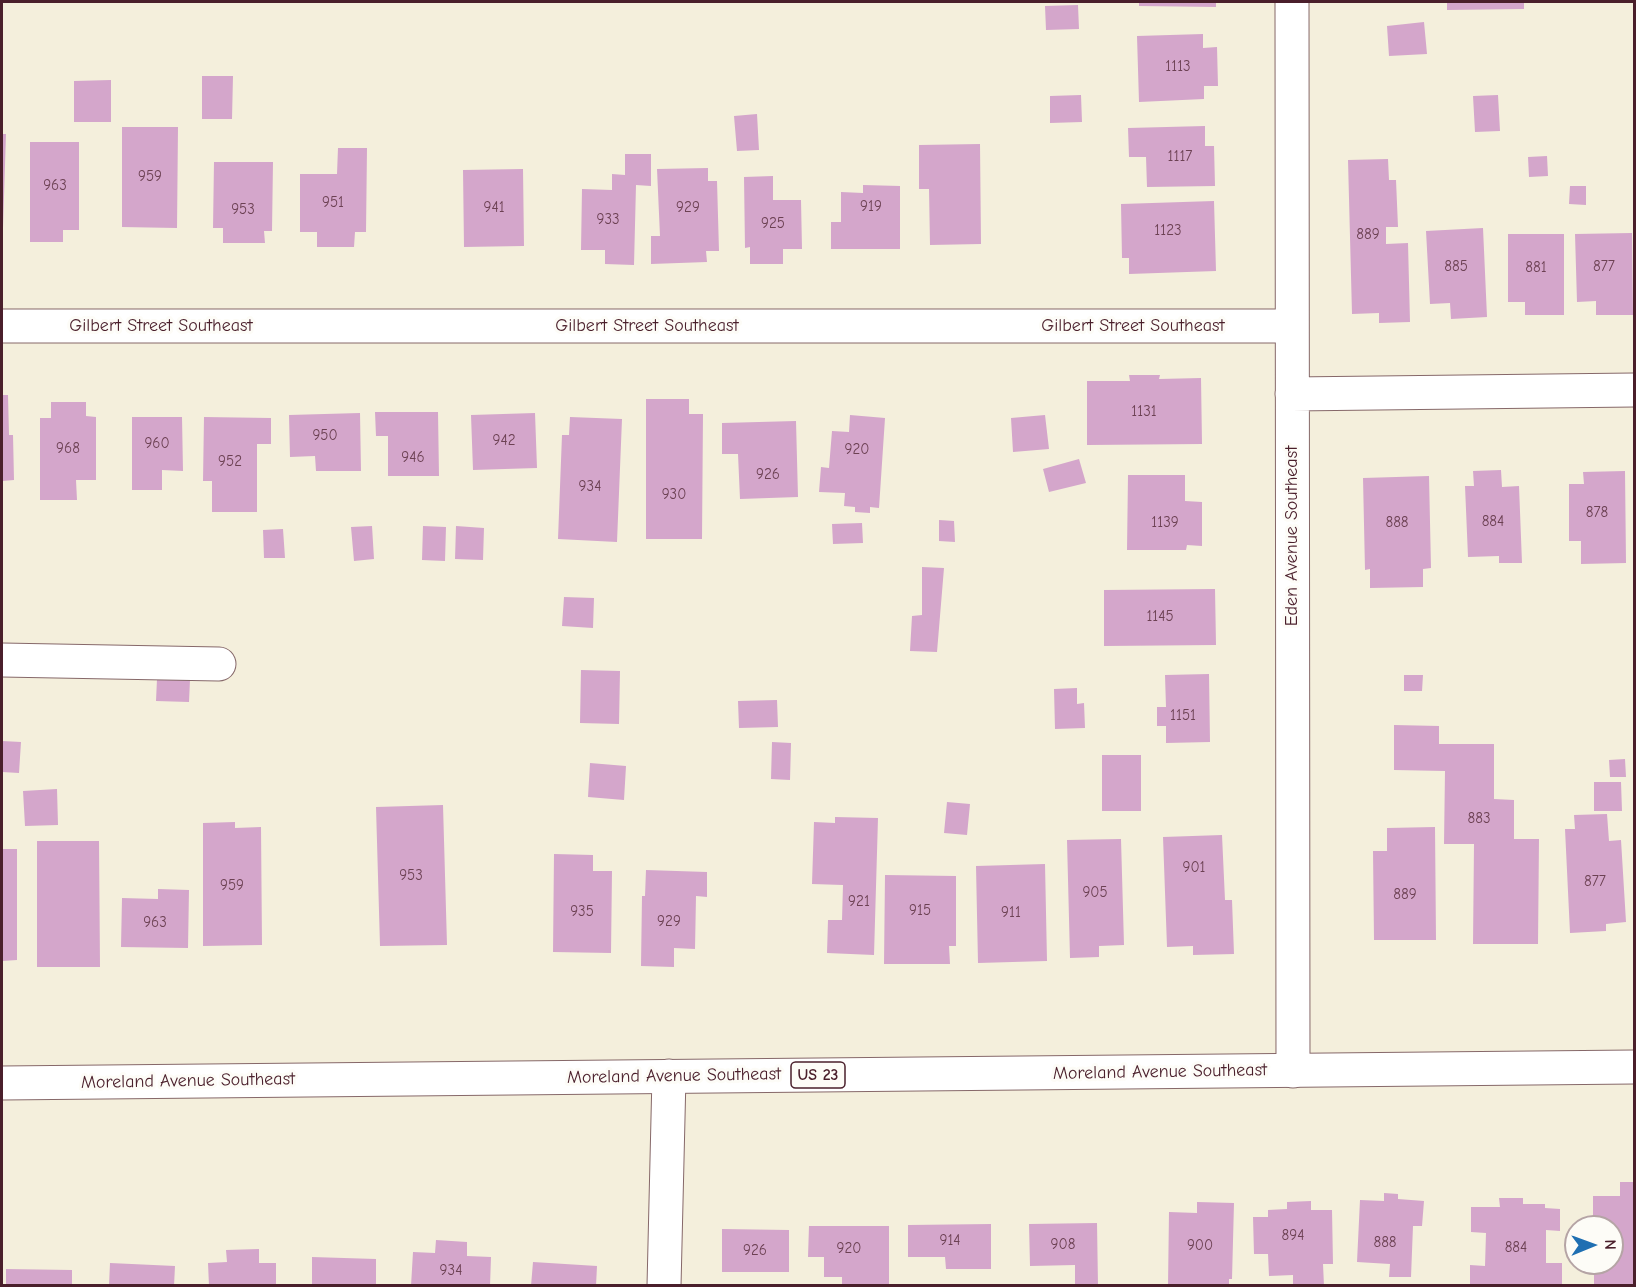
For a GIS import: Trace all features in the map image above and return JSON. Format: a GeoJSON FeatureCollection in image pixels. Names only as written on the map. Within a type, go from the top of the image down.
{"type":"FeatureCollection","features":[{"type":"Feature","properties":{"kind":"main road","name":"Eden Avenue Southeast"},"geometry":{"type":"LineString","coordinates":[[1292,2],[1293,1071]]}},
{"type":"Feature","properties":{"kind":"main road","name":"Gilbert Street Southeast"},"geometry":{"type":"LineString","coordinates":[[2,326],[1292,326]]}},
{"type":"Feature","properties":{"kind":"main road"},"geometry":{"type":"LineString","coordinates":[[1292,394],[1635,390]]}},
{"type":"Feature","properties":{"kind":"main road"},"geometry":{"type":"LineString","coordinates":[[2,660],[219,664]]}},
{"type":"Feature","properties":{"kind":"main road","name":"Moreland Avenue Southeast"},"geometry":{"type":"LineString","coordinates":[[2,1083],[1635,1067]]}},
{"type":"Feature","properties":{"kind":"main road"},"geometry":{"type":"LineString","coordinates":[[664,1286],[669,1076]]}},
{"type":"Feature","properties":{"kind":"building"},"geometry":{"type":"Polygon","coordinates":[[[1139,2],[1216,2],[1216,7],[1139,6],[1139,2]]]}},
{"type":"Feature","properties":{"kind":"building"},"geometry":{"type":"Polygon","coordinates":[[[1447,2],[1524,2],[1524,9],[1447,10],[1447,2]]]}},
{"type":"Feature","properties":{"kind":"building"},"geometry":{"type":"Polygon","coordinates":[[[1078,5],[1079,29],[1046,30],[1045,6],[1078,5]]]}},
{"type":"Feature","properties":{"kind":"building"},"geometry":{"type":"Polygon","coordinates":[[[1424,22],[1427,54],[1389,56],[1387,26],[1424,22]]]}},
{"type":"Feature","properties":{"kind":"building"},"geometry":{"type":"Polygon","coordinates":[[[1203,34],[1203,48],[1217,47],[1218,86],[1204,86],[1204,99],[1139,102],[1137,36],[1203,34]]]}},
{"type":"Feature","properties":{"kind":"building"},"geometry":{"type":"Polygon","coordinates":[[[202,76],[233,76],[232,119],[202,119],[202,76]]]}},
{"type":"Feature","properties":{"kind":"building"},"geometry":{"type":"Polygon","coordinates":[[[111,80],[111,122],[74,122],[74,81],[111,80]]]}},
{"type":"Feature","properties":{"kind":"building"},"geometry":{"type":"Polygon","coordinates":[[[1081,95],[1082,122],[1050,123],[1050,96],[1081,95]]]}},
{"type":"Feature","properties":{"kind":"building"},"geometry":{"type":"Polygon","coordinates":[[[1498,95],[1500,131],[1475,132],[1473,96],[1498,95]]]}},
{"type":"Feature","properties":{"kind":"building"},"geometry":{"type":"Polygon","coordinates":[[[757,114],[759,150],[737,151],[734,116],[757,114]]]}},
{"type":"Feature","properties":{"kind":"building"},"geometry":{"type":"Polygon","coordinates":[[[1205,126],[1205,146],[1214,146],[1215,186],[1147,187],[1146,157],[1129,157],[1128,128],[1205,126]]]}},
{"type":"Feature","properties":{"kind":"building"},"geometry":{"type":"Polygon","coordinates":[[[122,127],[178,127],[177,228],[122,227],[122,127]]]}},
{"type":"Feature","properties":{"kind":"building"},"geometry":{"type":"Polygon","coordinates":[[[2,134],[6,134],[3,228],[2,228],[2,134]]]}},
{"type":"Feature","properties":{"kind":"building"},"geometry":{"type":"Polygon","coordinates":[[[30,142],[79,142],[79,230],[63,230],[63,242],[30,242],[30,142]]]}},
{"type":"Feature","properties":{"kind":"building"},"geometry":{"type":"Polygon","coordinates":[[[980,144],[981,244],[930,245],[929,189],[919,189],[919,145],[980,144]]]}},
{"type":"Feature","properties":{"kind":"building"},"geometry":{"type":"Polygon","coordinates":[[[338,148],[367,148],[366,232],[355,232],[354,247],[317,247],[317,232],[300,232],[300,174],[337,174],[338,148]]]}},
{"type":"Feature","properties":{"kind":"building"},"geometry":{"type":"Polygon","coordinates":[[[625,154],[651,154],[651,186],[636,185],[634,265],[605,264],[605,250],[581,250],[582,189],[612,190],[612,174],[625,175],[625,154]]]}},
{"type":"Feature","properties":{"kind":"building"},"geometry":{"type":"Polygon","coordinates":[[[1547,156],[1548,176],[1529,177],[1528,157],[1547,156]]]}},
{"type":"Feature","properties":{"kind":"building"},"geometry":{"type":"Polygon","coordinates":[[[1388,159],[1389,180],[1396,180],[1398,227],[1386,227],[1386,244],[1408,243],[1410,322],[1379,323],[1379,313],[1352,314],[1348,160],[1388,159]]]}},
{"type":"Feature","properties":{"kind":"building"},"geometry":{"type":"Polygon","coordinates":[[[214,162],[273,162],[272,231],[264,231],[265,243],[223,243],[223,228],[213,228],[214,162]]]}},
{"type":"Feature","properties":{"kind":"building"},"geometry":{"type":"Polygon","coordinates":[[[708,168],[708,181],[717,181],[719,251],[706,251],[707,262],[651,264],[651,236],[660,236],[657,169],[708,168]]]}},
{"type":"Feature","properties":{"kind":"building"},"geometry":{"type":"Polygon","coordinates":[[[523,169],[524,246],[464,247],[463,170],[523,169]]]}},
{"type":"Feature","properties":{"kind":"building"},"geometry":{"type":"Polygon","coordinates":[[[773,176],[773,200],[801,200],[802,249],[783,249],[783,264],[750,264],[750,247],[745,248],[744,177],[773,176]]]}},
{"type":"Feature","properties":{"kind":"building"},"geometry":{"type":"Polygon","coordinates":[[[863,185],[900,186],[900,249],[831,249],[831,222],[841,222],[841,192],[863,193],[863,185]]]}},
{"type":"Feature","properties":{"kind":"building"},"geometry":{"type":"Polygon","coordinates":[[[1570,186],[1586,186],[1586,205],[1569,204],[1570,186]]]}},
{"type":"Feature","properties":{"kind":"building"},"geometry":{"type":"Polygon","coordinates":[[[1214,201],[1216,271],[1129,274],[1129,258],[1122,258],[1121,204],[1214,201]]]}},
{"type":"Feature","properties":{"kind":"building"},"geometry":{"type":"Polygon","coordinates":[[[1483,228],[1487,317],[1451,319],[1450,303],[1430,304],[1426,231],[1483,228]]]}},
{"type":"Feature","properties":{"kind":"building"},"geometry":{"type":"Polygon","coordinates":[[[1632,233],[1633,315],[1596,315],[1596,301],[1577,302],[1575,234],[1632,233]]]}},
{"type":"Feature","properties":{"kind":"building"},"geometry":{"type":"Polygon","coordinates":[[[1508,234],[1564,234],[1564,315],[1525,315],[1525,302],[1508,302],[1508,234]]]}},
{"type":"Feature","properties":{"kind":"building"},"geometry":{"type":"Polygon","coordinates":[[[1129,375],[1160,375],[1159,379],[1201,378],[1202,444],[1087,445],[1087,381],[1130,381],[1129,375]]]}},
{"type":"Feature","properties":{"kind":"building"},"geometry":{"type":"Polygon","coordinates":[[[2,395],[8,395],[9,435],[13,435],[14,480],[2,481],[2,395]]]}},
{"type":"Feature","properties":{"kind":"building"},"geometry":{"type":"Polygon","coordinates":[[[646,399],[689,399],[689,414],[703,414],[702,539],[646,539],[646,399]]]}},
{"type":"Feature","properties":{"kind":"building"},"geometry":{"type":"Polygon","coordinates":[[[51,402],[86,402],[86,416],[96,417],[96,480],[76,480],[77,500],[40,500],[40,418],[51,418],[51,402]]]}},
{"type":"Feature","properties":{"kind":"building"},"geometry":{"type":"Polygon","coordinates":[[[375,412],[438,412],[439,476],[388,476],[388,436],[376,436],[375,412]]]}},
{"type":"Feature","properties":{"kind":"building"},"geometry":{"type":"Polygon","coordinates":[[[360,413],[361,471],[316,471],[315,456],[290,457],[289,415],[360,413]]]}},
{"type":"Feature","properties":{"kind":"building"},"geometry":{"type":"Polygon","coordinates":[[[535,413],[537,468],[473,470],[471,415],[535,413]]]}},
{"type":"Feature","properties":{"kind":"building"},"geometry":{"type":"Polygon","coordinates":[[[850,415],[885,418],[879,508],[870,507],[870,513],[855,512],[855,507],[844,506],[845,493],[819,492],[821,467],[829,468],[832,431],[849,432],[850,415]]]}},
{"type":"Feature","properties":{"kind":"building"},"geometry":{"type":"Polygon","coordinates":[[[1045,415],[1049,449],[1013,452],[1011,418],[1045,415]]]}},
{"type":"Feature","properties":{"kind":"building"},"geometry":{"type":"Polygon","coordinates":[[[132,417],[182,417],[183,471],[162,470],[162,490],[132,490],[132,417]]]}},
{"type":"Feature","properties":{"kind":"building"},"geometry":{"type":"Polygon","coordinates":[[[204,417],[271,418],[271,444],[257,444],[257,512],[212,512],[212,481],[203,481],[204,417]]]}},
{"type":"Feature","properties":{"kind":"building"},"geometry":{"type":"Polygon","coordinates":[[[570,417],[622,419],[617,542],[558,539],[562,435],[569,435],[570,417]]]}},
{"type":"Feature","properties":{"kind":"building"},"geometry":{"type":"Polygon","coordinates":[[[796,421],[798,497],[740,499],[738,454],[722,454],[722,423],[796,421]]]}},
{"type":"Feature","properties":{"kind":"building"},"geometry":{"type":"Polygon","coordinates":[[[1079,459],[1086,483],[1049,492],[1043,469],[1079,459]]]}},
{"type":"Feature","properties":{"kind":"building"},"geometry":{"type":"Polygon","coordinates":[[[1501,470],[1502,487],[1519,486],[1522,563],[1499,563],[1499,556],[1468,557],[1465,486],[1474,486],[1473,471],[1501,470]]]}},
{"type":"Feature","properties":{"kind":"building"},"geometry":{"type":"Polygon","coordinates":[[[1625,471],[1626,563],[1581,564],[1581,541],[1569,541],[1569,484],[1584,484],[1583,472],[1625,471]]]}},
{"type":"Feature","properties":{"kind":"building"},"geometry":{"type":"Polygon","coordinates":[[[1128,475],[1185,475],[1185,501],[1202,502],[1202,546],[1187,545],[1186,550],[1127,550],[1128,475]]]}},
{"type":"Feature","properties":{"kind":"building"},"geometry":{"type":"Polygon","coordinates":[[[1429,476],[1431,568],[1423,569],[1423,587],[1370,588],[1370,569],[1365,570],[1363,478],[1429,476]]]}},
{"type":"Feature","properties":{"kind":"building"},"geometry":{"type":"Polygon","coordinates":[[[939,520],[954,521],[955,542],[939,541],[939,520]]]}},
{"type":"Feature","properties":{"kind":"building"},"geometry":{"type":"Polygon","coordinates":[[[862,523],[863,543],[833,544],[832,524],[862,523]]]}},
{"type":"Feature","properties":{"kind":"building"},"geometry":{"type":"Polygon","coordinates":[[[372,526],[374,559],[354,561],[351,527],[372,526]]]}},
{"type":"Feature","properties":{"kind":"building"},"geometry":{"type":"Polygon","coordinates":[[[423,526],[446,527],[445,561],[422,560],[423,526]]]}},
{"type":"Feature","properties":{"kind":"building"},"geometry":{"type":"Polygon","coordinates":[[[456,526],[484,528],[483,560],[455,559],[456,526]]]}},
{"type":"Feature","properties":{"kind":"building"},"geometry":{"type":"Polygon","coordinates":[[[283,529],[285,558],[264,558],[263,530],[283,529]]]}},
{"type":"Feature","properties":{"kind":"building"},"geometry":{"type":"Polygon","coordinates":[[[922,567],[944,568],[937,652],[910,651],[912,616],[922,615],[922,567]]]}},
{"type":"Feature","properties":{"kind":"building"},"geometry":{"type":"Polygon","coordinates":[[[1215,589],[1216,645],[1104,646],[1104,590],[1215,589]]]}},
{"type":"Feature","properties":{"kind":"building"},"geometry":{"type":"Polygon","coordinates":[[[564,597],[594,598],[593,628],[562,626],[564,597]]]}},
{"type":"Feature","properties":{"kind":"building"},"geometry":{"type":"Polygon","coordinates":[[[581,670],[620,671],[619,724],[580,723],[581,670]]]}},
{"type":"Feature","properties":{"kind":"building"},"geometry":{"type":"Polygon","coordinates":[[[1209,674],[1210,742],[1166,743],[1166,726],[1157,726],[1157,707],[1166,707],[1165,675],[1209,674]]]}},
{"type":"Feature","properties":{"kind":"building"},"geometry":{"type":"Polygon","coordinates":[[[1404,675],[1423,675],[1422,691],[1404,691],[1404,675]]]}},
{"type":"Feature","properties":{"kind":"building"},"geometry":{"type":"Polygon","coordinates":[[[157,679],[190,680],[189,702],[156,701],[157,679]]]}},
{"type":"Feature","properties":{"kind":"building"},"geometry":{"type":"Polygon","coordinates":[[[1077,688],[1077,704],[1084,703],[1085,728],[1055,729],[1054,689],[1077,688]]]}},
{"type":"Feature","properties":{"kind":"building"},"geometry":{"type":"Polygon","coordinates":[[[777,700],[778,727],[739,728],[738,701],[777,700]]]}},
{"type":"Feature","properties":{"kind":"building"},"geometry":{"type":"Polygon","coordinates":[[[1394,725],[1439,726],[1439,744],[1494,744],[1494,799],[1514,800],[1514,839],[1539,839],[1538,944],[1473,944],[1474,844],[1444,844],[1445,771],[1394,770],[1394,725]]]}},
{"type":"Feature","properties":{"kind":"building"},"geometry":{"type":"Polygon","coordinates":[[[2,741],[21,742],[19,773],[2,772],[2,741]]]}},
{"type":"Feature","properties":{"kind":"building"},"geometry":{"type":"Polygon","coordinates":[[[772,742],[791,743],[790,780],[771,779],[772,742]]]}},
{"type":"Feature","properties":{"kind":"building"},"geometry":{"type":"Polygon","coordinates":[[[1102,755],[1141,755],[1141,811],[1102,811],[1102,755]]]}},
{"type":"Feature","properties":{"kind":"building"},"geometry":{"type":"Polygon","coordinates":[[[1625,759],[1626,777],[1610,777],[1609,760],[1625,759]]]}},
{"type":"Feature","properties":{"kind":"building"},"geometry":{"type":"Polygon","coordinates":[[[590,763],[626,766],[624,800],[588,797],[590,763]]]}},
{"type":"Feature","properties":{"kind":"building"},"geometry":{"type":"Polygon","coordinates":[[[1594,782],[1621,782],[1622,811],[1594,811],[1594,782]]]}},
{"type":"Feature","properties":{"kind":"building"},"geometry":{"type":"Polygon","coordinates":[[[57,789],[58,825],[25,826],[23,791],[57,789]]]}},
{"type":"Feature","properties":{"kind":"building"},"geometry":{"type":"Polygon","coordinates":[[[947,802],[970,804],[967,835],[944,833],[947,802]]]}},
{"type":"Feature","properties":{"kind":"building"},"geometry":{"type":"Polygon","coordinates":[[[443,805],[447,945],[380,946],[376,807],[443,805]]]}},
{"type":"Feature","properties":{"kind":"building"},"geometry":{"type":"Polygon","coordinates":[[[1607,814],[1609,841],[1621,840],[1626,922],[1606,924],[1606,931],[1570,933],[1565,829],[1575,829],[1574,815],[1607,814]]]}},
{"type":"Feature","properties":{"kind":"building"},"geometry":{"type":"Polygon","coordinates":[[[835,817],[878,818],[874,955],[827,953],[828,920],[842,920],[843,885],[812,884],[814,822],[835,823],[835,817]]]}},
{"type":"Feature","properties":{"kind":"building"},"geometry":{"type":"Polygon","coordinates":[[[235,822],[235,828],[261,827],[262,945],[203,946],[203,823],[235,822]]]}},
{"type":"Feature","properties":{"kind":"building"},"geometry":{"type":"Polygon","coordinates":[[[1435,827],[1436,940],[1374,940],[1373,851],[1387,851],[1387,828],[1435,827]]]}},
{"type":"Feature","properties":{"kind":"building"},"geometry":{"type":"Polygon","coordinates":[[[1222,835],[1225,900],[1232,900],[1234,954],[1193,955],[1193,946],[1167,947],[1163,837],[1222,835]]]}},
{"type":"Feature","properties":{"kind":"building"},"geometry":{"type":"Polygon","coordinates":[[[1121,839],[1124,945],[1099,946],[1099,957],[1070,958],[1067,840],[1121,839]]]}},
{"type":"Feature","properties":{"kind":"building"},"geometry":{"type":"Polygon","coordinates":[[[37,841],[99,841],[100,967],[37,967],[37,841]]]}},
{"type":"Feature","properties":{"kind":"building"},"geometry":{"type":"Polygon","coordinates":[[[2,849],[17,849],[17,960],[2,961],[2,849]]]}},
{"type":"Feature","properties":{"kind":"building"},"geometry":{"type":"Polygon","coordinates":[[[554,854],[593,855],[593,871],[612,871],[611,953],[553,952],[554,854]]]}},
{"type":"Feature","properties":{"kind":"building"},"geometry":{"type":"Polygon","coordinates":[[[1045,864],[1047,961],[978,963],[976,866],[1045,864]]]}},
{"type":"Feature","properties":{"kind":"building"},"geometry":{"type":"Polygon","coordinates":[[[646,870],[707,872],[707,897],[696,896],[695,949],[674,948],[674,967],[641,966],[642,896],[645,896],[646,870]]]}},
{"type":"Feature","properties":{"kind":"building"},"geometry":{"type":"Polygon","coordinates":[[[885,875],[956,876],[956,946],[949,946],[950,964],[884,964],[885,875]]]}},
{"type":"Feature","properties":{"kind":"building"},"geometry":{"type":"Polygon","coordinates":[[[158,889],[189,890],[188,948],[121,947],[122,898],[158,899],[158,889]]]}},
{"type":"Feature","properties":{"kind":"building"},"geometry":{"type":"Polygon","coordinates":[[[1620,1182],[1634,1182],[1634,1286],[1594,1286],[1594,1275],[1624,1275],[1624,1215],[1593,1215],[1593,1196],[1620,1196],[1620,1182]]]}},
{"type":"Feature","properties":{"kind":"building"},"geometry":{"type":"Polygon","coordinates":[[[1384,1193],[1398,1194],[1398,1199],[1424,1201],[1422,1226],[1413,1226],[1411,1277],[1389,1277],[1390,1264],[1357,1262],[1360,1200],[1384,1201],[1384,1193]]]}},
{"type":"Feature","properties":{"kind":"building"},"geometry":{"type":"Polygon","coordinates":[[[1499,1198],[1523,1198],[1523,1204],[1545,1204],[1545,1208],[1560,1209],[1560,1231],[1546,1230],[1546,1263],[1562,1263],[1562,1286],[1470,1286],[1470,1265],[1485,1266],[1486,1233],[1471,1232],[1471,1207],[1500,1207],[1499,1198]]]}},
{"type":"Feature","properties":{"kind":"building"},"geometry":{"type":"Polygon","coordinates":[[[1311,1201],[1311,1210],[1332,1210],[1333,1264],[1323,1264],[1324,1286],[1293,1286],[1293,1275],[1269,1276],[1268,1254],[1254,1254],[1253,1217],[1268,1217],[1268,1210],[1287,1209],[1287,1202],[1311,1201]]]}},
{"type":"Feature","properties":{"kind":"building"},"geometry":{"type":"Polygon","coordinates":[[[1197,1202],[1234,1203],[1232,1279],[1229,1279],[1229,1286],[1168,1286],[1169,1212],[1197,1213],[1197,1202]]]}},
{"type":"Feature","properties":{"kind":"building"},"geometry":{"type":"Polygon","coordinates":[[[1097,1223],[1098,1286],[1075,1286],[1075,1265],[1030,1266],[1029,1224],[1097,1223]]]}},
{"type":"Feature","properties":{"kind":"building"},"geometry":{"type":"Polygon","coordinates":[[[991,1224],[991,1269],[946,1269],[945,1257],[908,1257],[908,1225],[991,1224]]]}},
{"type":"Feature","properties":{"kind":"building"},"geometry":{"type":"Polygon","coordinates":[[[809,1226],[889,1226],[889,1286],[842,1285],[842,1277],[824,1277],[824,1257],[808,1257],[809,1226]]]}},
{"type":"Feature","properties":{"kind":"building"},"geometry":{"type":"Polygon","coordinates":[[[722,1229],[789,1230],[789,1272],[722,1272],[722,1229]]]}},
{"type":"Feature","properties":{"kind":"building"},"geometry":{"type":"Polygon","coordinates":[[[436,1240],[467,1242],[467,1256],[491,1257],[490,1286],[411,1286],[413,1252],[435,1253],[436,1240]]]}},
{"type":"Feature","properties":{"kind":"building"},"geometry":{"type":"Polygon","coordinates":[[[259,1249],[259,1263],[276,1263],[276,1286],[209,1286],[208,1263],[227,1262],[226,1250],[259,1249]]]}},
{"type":"Feature","properties":{"kind":"building"},"geometry":{"type":"Polygon","coordinates":[[[312,1257],[376,1259],[376,1286],[312,1286],[312,1257]]]}},
{"type":"Feature","properties":{"kind":"building"},"geometry":{"type":"Polygon","coordinates":[[[533,1262],[597,1266],[596,1286],[531,1286],[533,1262]]]}},
{"type":"Feature","properties":{"kind":"building"},"geometry":{"type":"Polygon","coordinates":[[[110,1263],[175,1266],[174,1286],[109,1286],[110,1263]]]}},
{"type":"Feature","properties":{"kind":"building"},"geometry":{"type":"Polygon","coordinates":[[[6,1269],[72,1270],[72,1286],[6,1286],[6,1269]]]}}]}
